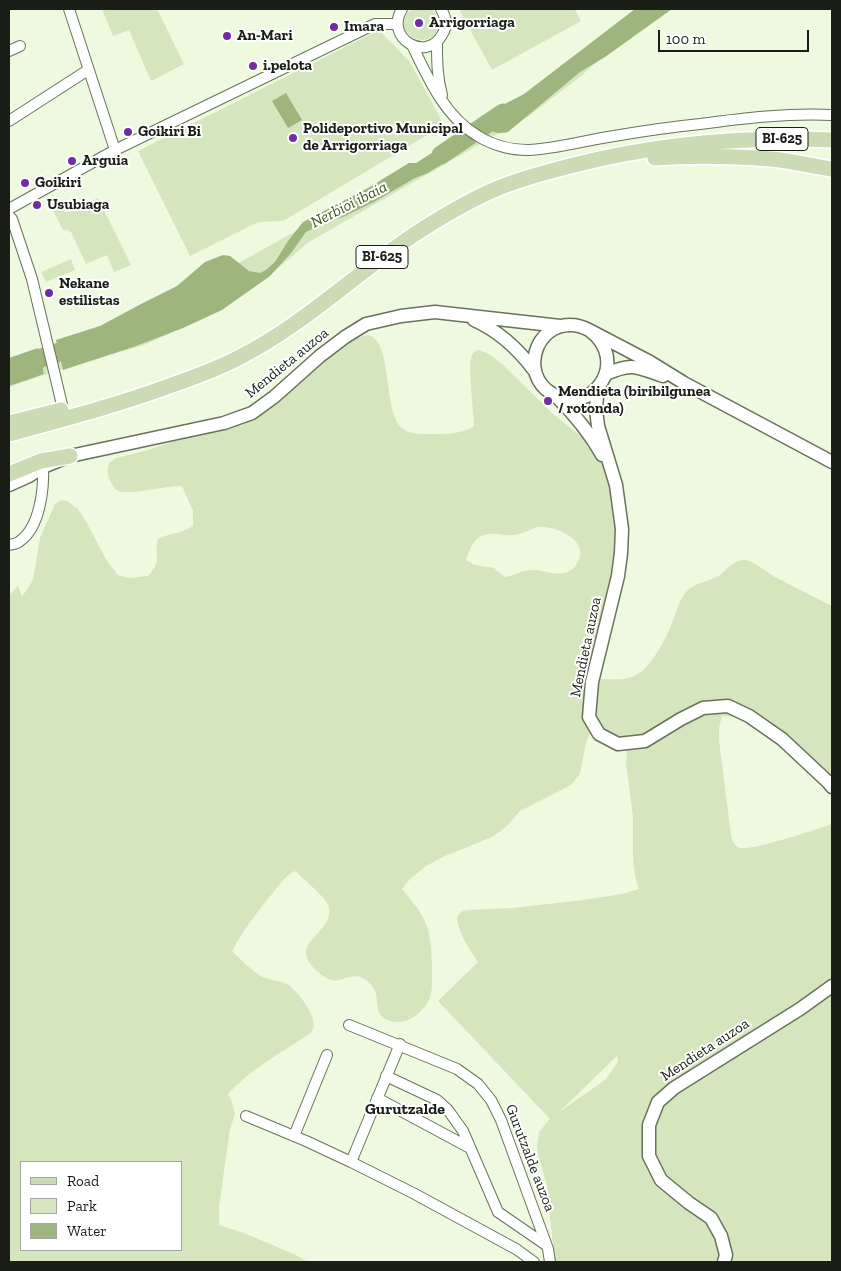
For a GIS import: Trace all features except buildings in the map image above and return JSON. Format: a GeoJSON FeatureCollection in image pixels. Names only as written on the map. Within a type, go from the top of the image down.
{"type":"FeatureCollection","features":[{"type":"Feature","properties":{"kind":"main road","name":"BI-625"},"geometry":{"type":"LineString","coordinates":[[9,423],[192,378],[218,368],[278,336],[382,257],[419,232],[453,211],[500,187],[538,174],[638,151],[764,139],[832,140]]}},
{"type":"Feature","properties":{"kind":"main road"},"geometry":{"type":"LineString","coordinates":[[586,162],[680,156],[722,157],[772,159],[832,169]]}},
{"type":"Feature","properties":{"kind":"main road"},"geometry":{"type":"LineString","coordinates":[[9,434],[124,402],[192,378]]}},
{"type":"Feature","properties":{"kind":"main road"},"geometry":{"type":"LineString","coordinates":[[9,474],[41,461],[70,456]]}},
{"type":"Feature","properties":{"kind":"street"},"geometry":{"type":"LineString","coordinates":[[69,9],[115,150]]}},
{"type":"Feature","properties":{"kind":"street"},"geometry":{"type":"LineString","coordinates":[[402,9],[397,24],[399,31],[402,37],[412,45],[419,47],[432,45],[437,42],[444,32],[446,26],[444,11]]}},
{"type":"Feature","properties":{"kind":"street"},"geometry":{"type":"LineString","coordinates":[[9,209],[115,150],[375,24],[397,24]]}},
{"type":"Feature","properties":{"kind":"street"},"geometry":{"type":"LineString","coordinates":[[437,42],[437,67],[445,105]]}},
{"type":"Feature","properties":{"kind":"street"},"geometry":{"type":"LineString","coordinates":[[412,45],[428,77],[454,116],[467,129],[478,136],[508,148],[542,149],[626,134],[760,116],[806,114],[832,116]]}},
{"type":"Feature","properties":{"kind":"street"},"geometry":{"type":"LineString","coordinates":[[9,51],[20,46]]}},
{"type":"Feature","properties":{"kind":"street"},"geometry":{"type":"LineString","coordinates":[[9,121],[88,70]]}},
{"type":"Feature","properties":{"kind":"street"},"geometry":{"type":"LineString","coordinates":[[9,216],[12,219],[32,279],[63,409]]}},
{"type":"Feature","properties":{"kind":"street","name":"Mendieta auzoa"},"geometry":{"type":"LineString","coordinates":[[9,485],[43,467],[70,456],[224,423],[252,413],[274,397],[320,356],[366,324],[401,316],[435,312],[560,326]]}},
{"type":"Feature","properties":{"kind":"street"},"geometry":{"type":"LineString","coordinates":[[465,316],[496,332],[511,343],[534,370]]}},
{"type":"Feature","properties":{"kind":"street"},"geometry":{"type":"LineString","coordinates":[[589,330],[601,341],[605,349],[608,365],[606,374],[599,386],[594,391],[580,398],[564,399],[548,392],[542,386],[534,370],[533,361],[539,343],[544,336],[560,326],[580,326],[589,330],[650,362],[684,383],[832,462]]}},
{"type":"Feature","properties":{"kind":"street"},"geometry":{"type":"LineString","coordinates":[[606,374],[624,366],[636,366],[684,383]]}},
{"type":"Feature","properties":{"kind":"street","name":"Mendieta auzoa"},"geometry":{"type":"LineString","coordinates":[[599,386],[596,409],[598,426],[616,485],[622,529],[618,576],[592,682],[589,717],[599,734],[618,744],[645,741],[681,718],[703,708],[728,706],[749,716],[782,739],[832,787]]}},
{"type":"Feature","properties":{"kind":"street"},"geometry":{"type":"LineString","coordinates":[[556,396],[593,440],[608,465],[616,485]]}},
{"type":"Feature","properties":{"kind":"street"},"geometry":{"type":"LineString","coordinates":[[9,545],[19,543],[26,536],[34,522],[44,485],[43,467]]}},
{"type":"Feature","properties":{"kind":"street","name":"Mendieta auzoa"},"geometry":{"type":"LineString","coordinates":[[724,1262],[726,1255],[721,1236],[711,1218],[661,1180],[649,1156],[649,1125],[658,1102],[674,1088],[800,1009],[832,986]]}},
{"type":"Feature","properties":{"kind":"street","name":"Gurutzalde auzoa"},"geometry":{"type":"LineString","coordinates":[[349,1025],[400,1044],[457,1069],[478,1084],[491,1100],[501,1120],[546,1244],[550,1262]]}},
{"type":"Feature","properties":{"kind":"street"},"geometry":{"type":"LineString","coordinates":[[351,1162],[400,1044]]}},
{"type":"Feature","properties":{"kind":"street"},"geometry":{"type":"LineString","coordinates":[[294,1136],[327,1055]]}},
{"type":"Feature","properties":{"kind":"street"},"geometry":{"type":"LineString","coordinates":[[386,1076],[437,1100],[448,1110],[463,1131],[498,1212],[546,1244]]}},
{"type":"Feature","properties":{"kind":"street"},"geometry":{"type":"LineString","coordinates":[[377,1098],[470,1148]]}},
{"type":"Feature","properties":{"kind":"street"},"geometry":{"type":"LineString","coordinates":[[246,1116],[351,1162],[413,1193],[516,1249],[534,1262]]}},
{"type":"Feature","properties":{"kind":"green space"},"geometry":{"type":"Polygon","coordinates":[[[102,9],[157,9],[184,64],[151,81],[129,30],[113,36],[102,9]]]}},
{"type":"Feature","properties":{"kind":"green space"},"geometry":{"type":"Polygon","coordinates":[[[411,9],[431,9],[434,12],[438,19],[438,26],[434,35],[428,39],[421,40],[413,38],[407,33],[404,26],[405,18],[411,9]]]}},
{"type":"Feature","properties":{"kind":"green space"},"geometry":{"type":"Polygon","coordinates":[[[464,9],[575,9],[581,21],[492,70],[460,11],[464,9]]]}},
{"type":"Feature","properties":{"kind":"green space","name":"Polideportivo Municipal de Arrigorriaga"},"geometry":{"type":"Polygon","coordinates":[[[379,30],[410,62],[444,125],[283,221],[258,222],[190,256],[138,151],[379,30]]]}},
{"type":"Feature","properties":{"kind":"green space"},"geometry":{"type":"Polygon","coordinates":[[[616,45],[581,76],[529,116],[309,242],[277,269],[220,310],[147,344],[9,387],[9,369],[100,340],[510,112],[616,45]]]}},
{"type":"Feature","properties":{"kind":"green space"},"geometry":{"type":"Polygon","coordinates":[[[55,197],[61,209],[63,208],[65,212],[69,212],[98,198],[131,265],[114,272],[107,255],[86,264],[71,232],[63,230],[48,201],[55,197]]]}},
{"type":"Feature","properties":{"kind":"green space"},"geometry":{"type":"Polygon","coordinates":[[[71,259],[75,270],[46,282],[41,272],[71,259]]]}},
{"type":"Feature","properties":{"kind":"green space"},"geometry":{"type":"Polygon","coordinates":[[[367,335],[375,339],[381,349],[385,362],[392,407],[396,420],[408,432],[448,434],[473,427],[470,363],[472,355],[475,351],[479,350],[489,354],[503,365],[553,414],[586,440],[594,449],[611,486],[620,549],[599,679],[627,678],[641,672],[652,660],[662,644],[686,592],[694,586],[720,575],[731,565],[741,560],[753,563],[775,577],[832,606],[832,795],[811,772],[742,719],[722,716],[719,740],[731,835],[736,846],[747,848],[757,846],[832,824],[832,1262],[555,1262],[549,1196],[537,1145],[539,1132],[550,1119],[438,1001],[478,962],[459,928],[457,917],[461,912],[466,910],[513,908],[583,900],[622,894],[639,889],[633,860],[633,817],[626,763],[627,748],[592,730],[586,742],[580,774],[571,785],[520,811],[506,827],[492,837],[445,856],[426,866],[411,878],[402,889],[423,918],[431,944],[432,975],[430,998],[423,1009],[414,1017],[402,1022],[390,1021],[379,1013],[375,990],[371,984],[364,979],[352,976],[337,980],[326,978],[309,962],[306,953],[308,945],[325,924],[329,916],[329,907],[319,894],[295,871],[283,880],[246,928],[232,951],[261,976],[290,986],[307,1006],[314,1024],[309,1034],[255,1070],[228,1094],[235,1114],[230,1129],[219,1207],[219,1225],[244,1233],[294,1254],[308,1262],[9,1262],[9,595],[18,586],[22,597],[33,580],[40,538],[55,504],[62,500],[67,501],[78,509],[107,561],[118,575],[129,578],[148,576],[157,561],[158,539],[184,531],[193,526],[193,511],[182,486],[130,492],[118,491],[108,476],[109,463],[116,458],[224,427],[342,345],[367,335]],[[536,527],[516,535],[491,534],[480,537],[473,543],[466,560],[475,565],[494,568],[505,577],[531,570],[561,574],[572,569],[579,559],[578,545],[567,534],[543,527],[536,527]],[[617,1056],[559,1112],[605,1080],[618,1062],[617,1056]]]}},
{"type":"Feature","properties":{"kind":"water"},"geometry":{"type":"Polygon","coordinates":[[[635,9],[672,9],[605,57],[580,72],[508,132],[495,132],[477,122],[480,117],[524,94],[635,9]]]}},
{"type":"Feature","properties":{"kind":"water"},"geometry":{"type":"Polygon","coordinates":[[[286,93],[302,120],[288,128],[272,101],[286,93]]]}},
{"type":"Feature","properties":{"kind":"water"},"geometry":{"type":"Polygon","coordinates":[[[457,137],[468,146],[466,149],[428,173],[415,178],[374,202],[306,232],[291,253],[270,276],[222,310],[183,328],[136,346],[63,370],[56,340],[100,326],[177,286],[205,262],[223,255],[230,256],[249,271],[260,273],[266,270],[275,262],[303,222],[368,188],[409,163],[416,163],[457,137]]]}},
{"type":"Feature","properties":{"kind":"water"},"geometry":{"type":"Polygon","coordinates":[[[38,348],[44,374],[9,386],[9,358],[38,348]]]}},
{"type":"Feature","properties":{"kind":"waterway","name":"Nerbioi ibaia"},"geometry":{"type":"LineString","coordinates":[[441,155],[503,113]]}},
{"type":"Feature","properties":{"kind":"waterway","name":"Nerbioi ibaia"},"geometry":{"type":"LineString","coordinates":[[9,369],[83,344]]}},
{"type":"Feature","properties":{"kind":"place","name":"Arrigorriaga"},"geometry":{"type":"Point","coordinates":[419,23]}},
{"type":"Feature","properties":{"kind":"place","name":"Imara"},"geometry":{"type":"Point","coordinates":[334,27]}},
{"type":"Feature","properties":{"kind":"place","name":"An-Mari"},"geometry":{"type":"Point","coordinates":[227,36]}},
{"type":"Feature","properties":{"kind":"place","name":"i.pelota"},"geometry":{"type":"Point","coordinates":[253,66]}},
{"type":"Feature","properties":{"kind":"place","name":"Goikiri Bi"},"geometry":{"type":"Point","coordinates":[128,132]}},
{"type":"Feature","properties":{"kind":"place","name":"Polideportivo Municipal de Arrigorriaga"},"geometry":{"type":"Point","coordinates":[293,138]}},
{"type":"Feature","properties":{"kind":"place","name":"Arguia"},"geometry":{"type":"Point","coordinates":[72,161]}},
{"type":"Feature","properties":{"kind":"place","name":"Goikiri"},"geometry":{"type":"Point","coordinates":[25,183]}},
{"type":"Feature","properties":{"kind":"place","name":"Usubiaga"},"geometry":{"type":"Point","coordinates":[37,205]}},
{"type":"Feature","properties":{"kind":"place","name":"Nekane estilistas"},"geometry":{"type":"Point","coordinates":[49,293]}},
{"type":"Feature","properties":{"kind":"place","name":"Mendieta (biribilgunea / rotonda)"},"geometry":{"type":"Point","coordinates":[548,401]}},
{"type":"Feature","properties":{"kind":"district","name":"Gurutzalde"},"geometry":{"type":"Point","coordinates":[405,1109]}}]}
